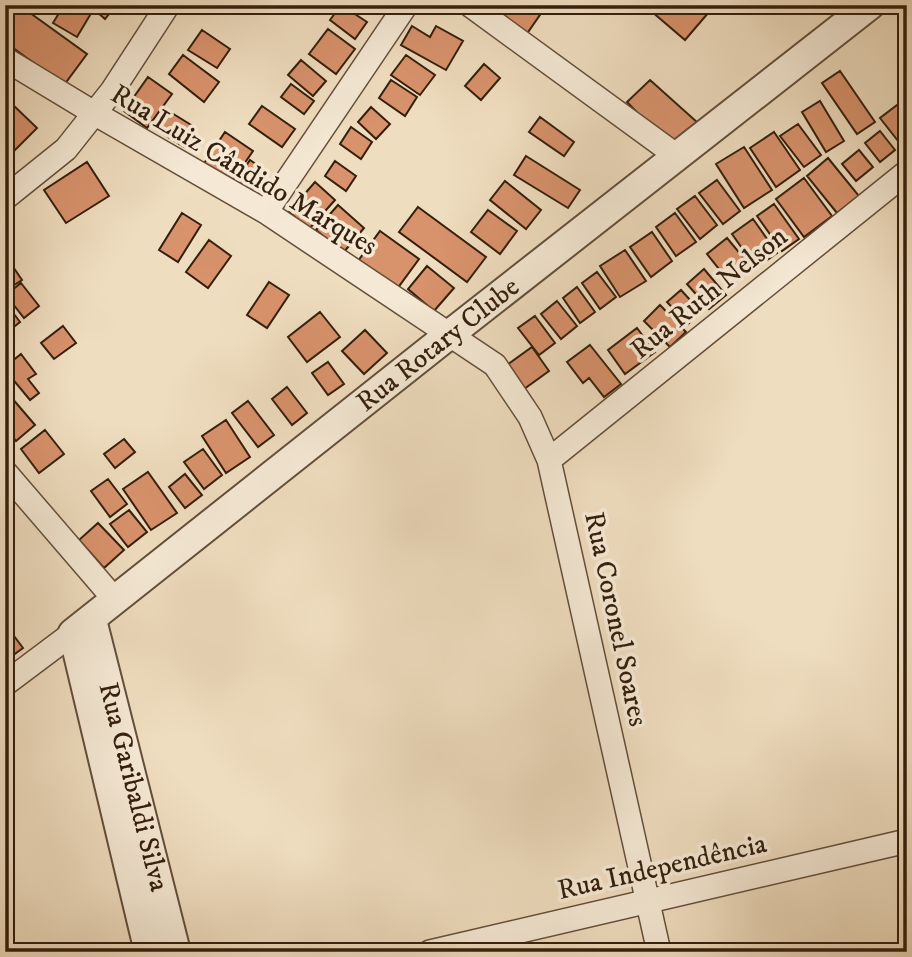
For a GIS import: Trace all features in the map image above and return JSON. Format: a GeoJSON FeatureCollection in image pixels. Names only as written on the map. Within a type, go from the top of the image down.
{"type":"FeatureCollection","features":[{"type":"Feature","properties":{"kind":"street"},"geometry":{"type":"LineString","coordinates":[[5,198],[66,149],[112,91],[168,5]]}},
{"type":"Feature","properties":{"kind":"street"},"geometry":{"type":"LineString","coordinates":[[266,212],[406,5]]}},
{"type":"Feature","properties":{"kind":"street"},"geometry":{"type":"LineString","coordinates":[[470,5],[677,156]]}},
{"type":"Feature","properties":{"kind":"street","name":"Rua Rotary Clube"},"geometry":{"type":"LineString","coordinates":[[5,684],[116,601],[450,334],[870,5]]}},
{"type":"Feature","properties":{"kind":"street","name":"Rua Luiz Cândido Marques"},"geometry":{"type":"LineString","coordinates":[[5,59],[266,212],[450,334]]}},
{"type":"Feature","properties":{"kind":"street","name":"Rua Ruth Nelson"},"geometry":{"type":"LineString","coordinates":[[549,460],[907,172]]}},
{"type":"Feature","properties":{"kind":"street","name":"Rua Coronel Soares"},"geometry":{"type":"LineString","coordinates":[[450,334],[495,365],[530,417],[549,460],[659,952]]}},
{"type":"Feature","properties":{"kind":"street"},"geometry":{"type":"LineString","coordinates":[[5,472],[116,601]]}},
{"type":"Feature","properties":{"kind":"street","name":"Rua Garibaldi Silva"},"geometry":{"type":"LineString","coordinates":[[83,626],[142,868],[176,952]]}},
{"type":"Feature","properties":{"kind":"street","name":"Rua Independência"},"geometry":{"type":"LineString","coordinates":[[430,952],[907,841]]}},
{"type":"Feature","properties":{"kind":"street","name":"Rua Garibaldi Silva"},"geometry":{"type":"LineString","coordinates":[[142,868],[149,952]]}},
{"type":"Feature","properties":{"kind":"building"},"geometry":{"type":"Polygon","coordinates":[[[11,5],[19,5],[87,54],[64,85],[5,42],[5,13],[11,5]]]}},
{"type":"Feature","properties":{"kind":"building"},"geometry":{"type":"Polygon","coordinates":[[[64,5],[73,5],[90,15],[77,37],[53,23],[64,5]]]}},
{"type":"Feature","properties":{"kind":"building"},"geometry":{"type":"Polygon","coordinates":[[[89,5],[116,5],[105,19],[89,5]]]}},
{"type":"Feature","properties":{"kind":"building"},"geometry":{"type":"Polygon","coordinates":[[[341,5],[367,22],[355,39],[330,20],[341,5]]]}},
{"type":"Feature","properties":{"kind":"building"},"geometry":{"type":"Polygon","coordinates":[[[485,5],[540,5],[544,9],[526,35],[485,5]]]}},
{"type":"Feature","properties":{"kind":"building"},"geometry":{"type":"Polygon","coordinates":[[[644,5],[701,5],[709,12],[685,40],[644,5]]]}},
{"type":"Feature","properties":{"kind":"building"},"geometry":{"type":"Polygon","coordinates":[[[412,26],[430,37],[436,26],[463,41],[446,70],[401,45],[412,26]]]}},
{"type":"Feature","properties":{"kind":"building"},"geometry":{"type":"Polygon","coordinates":[[[328,29],[355,49],[336,74],[309,54],[328,29]]]}},
{"type":"Feature","properties":{"kind":"building"},"geometry":{"type":"Polygon","coordinates":[[[202,30],[230,49],[217,68],[188,50],[202,30]]]}},
{"type":"Feature","properties":{"kind":"building"},"geometry":{"type":"Polygon","coordinates":[[[183,55],[219,82],[204,102],[169,74],[183,55]]]}},
{"type":"Feature","properties":{"kind":"building"},"geometry":{"type":"Polygon","coordinates":[[[406,55],[435,75],[420,95],[391,75],[406,55]]]}},
{"type":"Feature","properties":{"kind":"building"},"geometry":{"type":"Polygon","coordinates":[[[301,60],[326,81],[313,96],[288,75],[301,60]]]}},
{"type":"Feature","properties":{"kind":"building"},"geometry":{"type":"Polygon","coordinates":[[[484,64],[500,78],[481,100],[465,86],[484,64]]]}},
{"type":"Feature","properties":{"kind":"building"},"geometry":{"type":"Polygon","coordinates":[[[840,71],[875,122],[857,134],[822,83],[840,71]]]}},
{"type":"Feature","properties":{"kind":"building"},"geometry":{"type":"Polygon","coordinates":[[[148,77],[172,94],[147,128],[124,111],[148,77]]]}},
{"type":"Feature","properties":{"kind":"building"},"geometry":{"type":"Polygon","coordinates":[[[391,80],[417,97],[405,116],[379,98],[391,80]]]}},
{"type":"Feature","properties":{"kind":"building"},"geometry":{"type":"Polygon","coordinates":[[[650,80],[698,123],[671,148],[627,102],[650,80]]]}},
{"type":"Feature","properties":{"kind":"building"},"geometry":{"type":"Polygon","coordinates":[[[291,84],[314,101],[304,114],[281,97],[291,84]]]}},
{"type":"Feature","properties":{"kind":"building"},"geometry":{"type":"Polygon","coordinates":[[[905,99],[907,143],[902,146],[880,118],[905,99]]]}},
{"type":"Feature","properties":{"kind":"building"},"geometry":{"type":"Polygon","coordinates":[[[820,101],[844,141],[826,152],[802,112],[820,101]]]}},
{"type":"Feature","properties":{"kind":"building"},"geometry":{"type":"Polygon","coordinates":[[[11,103],[37,128],[5,160],[5,108],[11,103]]]}},
{"type":"Feature","properties":{"kind":"building"},"geometry":{"type":"Polygon","coordinates":[[[262,106],[295,129],[282,147],[249,124],[262,106]]]}},
{"type":"Feature","properties":{"kind":"building"},"geometry":{"type":"Polygon","coordinates":[[[371,107],[390,124],[376,139],[358,122],[371,107]]]}},
{"type":"Feature","properties":{"kind":"building"},"geometry":{"type":"Polygon","coordinates":[[[167,110],[196,128],[184,147],[155,129],[167,110]]]}},
{"type":"Feature","properties":{"kind":"building"},"geometry":{"type":"Polygon","coordinates":[[[540,117],[574,142],[564,156],[529,132],[540,117]]]}},
{"type":"Feature","properties":{"kind":"building"},"geometry":{"type":"Polygon","coordinates":[[[798,124],[821,155],[804,167],[780,136],[798,124]]]}},
{"type":"Feature","properties":{"kind":"building"},"geometry":{"type":"Polygon","coordinates":[[[351,127],[372,142],[361,159],[340,144],[351,127]]]}},
{"type":"Feature","properties":{"kind":"building"},"geometry":{"type":"Polygon","coordinates":[[[880,131],[895,150],[880,162],[865,143],[880,131]]]}},
{"type":"Feature","properties":{"kind":"building"},"geometry":{"type":"Polygon","coordinates":[[[225,132],[253,151],[228,187],[201,168],[225,132]]]}},
{"type":"Feature","properties":{"kind":"building"},"geometry":{"type":"Polygon","coordinates":[[[774,132],[800,170],[776,187],[750,148],[774,132]]]}},
{"type":"Feature","properties":{"kind":"building"},"geometry":{"type":"Polygon","coordinates":[[[744,147],[772,190],[744,208],[716,164],[744,147]]]}},
{"type":"Feature","properties":{"kind":"building"},"geometry":{"type":"Polygon","coordinates":[[[859,150],[873,167],[856,181],[842,164],[859,150]]]}},
{"type":"Feature","properties":{"kind":"building"},"geometry":{"type":"Polygon","coordinates":[[[526,156],[580,190],[568,208],[514,175],[526,156]]]}},
{"type":"Feature","properties":{"kind":"building"},"geometry":{"type":"Polygon","coordinates":[[[828,158],[859,196],[837,213],[807,176],[828,158]]]}},
{"type":"Feature","properties":{"kind":"building"},"geometry":{"type":"Polygon","coordinates":[[[250,160],[266,171],[249,196],[233,185],[250,160]]]}},
{"type":"Feature","properties":{"kind":"building"},"geometry":{"type":"Polygon","coordinates":[[[335,161],[356,176],[346,191],[325,176],[335,161]]]}},
{"type":"Feature","properties":{"kind":"building"},"geometry":{"type":"Polygon","coordinates":[[[87,162],[109,196],[66,223],[44,190],[87,162]]]}},
{"type":"Feature","properties":{"kind":"building"},"geometry":{"type":"Polygon","coordinates":[[[804,178],[832,216],[804,237],[776,199],[804,178]]]}},
{"type":"Feature","properties":{"kind":"building"},"geometry":{"type":"Polygon","coordinates":[[[717,180],[740,211],[723,224],[699,193],[717,180]]]}},
{"type":"Feature","properties":{"kind":"building"},"geometry":{"type":"Polygon","coordinates":[[[505,181],[541,210],[526,229],[490,200],[505,181]]]}},
{"type":"Feature","properties":{"kind":"building"},"geometry":{"type":"Polygon","coordinates":[[[315,182],[335,200],[309,229],[289,212],[315,182]]]}},
{"type":"Feature","properties":{"kind":"building"},"geometry":{"type":"Polygon","coordinates":[[[695,196],[717,225],[700,239],[677,209],[695,196]]]}},
{"type":"Feature","properties":{"kind":"building"},"geometry":{"type":"Polygon","coordinates":[[[774,204],[799,239],[782,251],[757,216],[774,204]]]}},
{"type":"Feature","properties":{"kind":"building"},"geometry":{"type":"Polygon","coordinates":[[[338,205],[364,228],[343,253],[316,230],[338,205]]]}},
{"type":"Feature","properties":{"kind":"building"},"geometry":{"type":"Polygon","coordinates":[[[418,207],[486,257],[467,282],[399,232],[418,207]]]}},
{"type":"Feature","properties":{"kind":"building"},"geometry":{"type":"Polygon","coordinates":[[[488,210],[517,231],[500,254],[471,232],[488,210]]]}},
{"type":"Feature","properties":{"kind":"building"},"geometry":{"type":"Polygon","coordinates":[[[182,213],[201,225],[178,262],[159,250],[182,213]]]}},
{"type":"Feature","properties":{"kind":"building"},"geometry":{"type":"Polygon","coordinates":[[[675,213],[696,242],[676,256],[656,227],[675,213]]]}},
{"type":"Feature","properties":{"kind":"building"},"geometry":{"type":"Polygon","coordinates":[[[753,219],[777,253],[756,268],[732,234],[753,219]]]}},
{"type":"Feature","properties":{"kind":"building"},"geometry":{"type":"Polygon","coordinates":[[[380,231],[419,259],[397,289],[358,261],[380,231]]]}},
{"type":"Feature","properties":{"kind":"building"},"geometry":{"type":"Polygon","coordinates":[[[652,232],[672,261],[651,277],[630,247],[652,232]]]}},
{"type":"Feature","properties":{"kind":"building"},"geometry":{"type":"Polygon","coordinates":[[[727,238],[752,268],[731,284],[707,254],[727,238]]]}},
{"type":"Feature","properties":{"kind":"building"},"geometry":{"type":"Polygon","coordinates":[[[209,240],[231,256],[208,288],[186,272],[209,240]]]}},
{"type":"Feature","properties":{"kind":"building"},"geometry":{"type":"Polygon","coordinates":[[[625,250],[646,281],[620,297],[600,266],[625,250]]]}},
{"type":"Feature","properties":{"kind":"building"},"geometry":{"type":"Polygon","coordinates":[[[5,255],[22,280],[5,291],[5,255]]]}},
{"type":"Feature","properties":{"kind":"building"},"geometry":{"type":"Polygon","coordinates":[[[427,266],[454,288],[434,311],[408,289],[427,266]]]}},
{"type":"Feature","properties":{"kind":"building"},"geometry":{"type":"Polygon","coordinates":[[[704,269],[726,295],[709,309],[687,284],[704,269]]]}},
{"type":"Feature","properties":{"kind":"building"},"geometry":{"type":"Polygon","coordinates":[[[597,272],[616,297],[600,309],[582,283],[597,272]]]}},
{"type":"Feature","properties":{"kind":"building"},"geometry":{"type":"Polygon","coordinates":[[[269,282],[289,295],[267,328],[247,315],[269,282]]]}},
{"type":"Feature","properties":{"kind":"building"},"geometry":{"type":"Polygon","coordinates":[[[21,283],[39,306],[24,318],[6,295],[21,283]]]}},
{"type":"Feature","properties":{"kind":"building"},"geometry":{"type":"Polygon","coordinates":[[[577,287],[595,312],[580,323],[563,298],[577,287]]]}},
{"type":"Feature","properties":{"kind":"building"},"geometry":{"type":"Polygon","coordinates":[[[681,290],[701,312],[688,324],[667,302],[681,290]]]}},
{"type":"Feature","properties":{"kind":"building"},"geometry":{"type":"Polygon","coordinates":[[[557,301],[577,326],[561,339],[541,314],[557,301]]]}},
{"type":"Feature","properties":{"kind":"building"},"geometry":{"type":"Polygon","coordinates":[[[5,302],[20,322],[5,334],[5,302]]]}},
{"type":"Feature","properties":{"kind":"building"},"geometry":{"type":"Polygon","coordinates":[[[660,305],[686,332],[670,347],[644,321],[660,305]]]}},
{"type":"Feature","properties":{"kind":"building"},"geometry":{"type":"Polygon","coordinates":[[[320,312],[340,337],[307,362],[288,337],[320,312]]]}},
{"type":"Feature","properties":{"kind":"building"},"geometry":{"type":"Polygon","coordinates":[[[535,316],[555,343],[539,355],[518,328],[535,316]]]}},
{"type":"Feature","properties":{"kind":"building"},"geometry":{"type":"Polygon","coordinates":[[[63,326],[76,343],[54,359],[41,343],[63,326]]]}},
{"type":"Feature","properties":{"kind":"building"},"geometry":{"type":"Polygon","coordinates":[[[637,328],[655,352],[625,374],[608,350],[637,328]]]}},
{"type":"Feature","properties":{"kind":"building"},"geometry":{"type":"Polygon","coordinates":[[[365,330],[387,353],[364,374],[342,351],[365,330]]]}},
{"type":"Feature","properties":{"kind":"building"},"geometry":{"type":"Polygon","coordinates":[[[590,345],[621,384],[604,397],[589,378],[583,383],[567,362],[590,345]]]}},
{"type":"Feature","properties":{"kind":"building"},"geometry":{"type":"Polygon","coordinates":[[[532,347],[549,371],[524,389],[507,365],[532,347]]]}},
{"type":"Feature","properties":{"kind":"building"},"geometry":{"type":"Polygon","coordinates":[[[21,354],[36,374],[28,379],[39,393],[30,400],[5,370],[5,367],[21,354]]]}},
{"type":"Feature","properties":{"kind":"building"},"geometry":{"type":"Polygon","coordinates":[[[328,362],[344,384],[328,395],[312,373],[328,362]]]}},
{"type":"Feature","properties":{"kind":"building"},"geometry":{"type":"Polygon","coordinates":[[[287,387],[307,413],[292,425],[272,399],[287,387]]]}},
{"type":"Feature","properties":{"kind":"building"},"geometry":{"type":"Polygon","coordinates":[[[11,397],[35,425],[16,441],[5,428],[5,402],[11,397]]]}},
{"type":"Feature","properties":{"kind":"building"},"geometry":{"type":"Polygon","coordinates":[[[248,401],[274,435],[258,447],[232,413],[248,401]]]}},
{"type":"Feature","properties":{"kind":"building"},"geometry":{"type":"Polygon","coordinates":[[[226,420],[250,457],[226,473],[202,436],[226,420]]]}},
{"type":"Feature","properties":{"kind":"building"},"geometry":{"type":"Polygon","coordinates":[[[45,430],[64,454],[39,473],[21,449],[45,430]]]}},
{"type":"Feature","properties":{"kind":"building"},"geometry":{"type":"Polygon","coordinates":[[[124,439],[135,452],[115,468],[104,454],[124,439]]]}},
{"type":"Feature","properties":{"kind":"building"},"geometry":{"type":"Polygon","coordinates":[[[203,449],[222,475],[204,489],[184,462],[203,449]]]}},
{"type":"Feature","properties":{"kind":"building"},"geometry":{"type":"Polygon","coordinates":[[[148,472],[177,513],[151,530],[123,489],[148,472]]]}},
{"type":"Feature","properties":{"kind":"building"},"geometry":{"type":"Polygon","coordinates":[[[185,474],[202,495],[185,508],[169,487],[185,474]]]}},
{"type":"Feature","properties":{"kind":"building"},"geometry":{"type":"Polygon","coordinates":[[[108,479],[127,504],[110,517],[91,491],[108,479]]]}},
{"type":"Feature","properties":{"kind":"building"},"geometry":{"type":"Polygon","coordinates":[[[129,510],[147,532],[128,547],[110,524],[129,510]]]}},
{"type":"Feature","properties":{"kind":"building"},"geometry":{"type":"Polygon","coordinates":[[[98,523],[124,550],[104,568],[79,540],[98,523]]]}},
{"type":"Feature","properties":{"kind":"building"},"geometry":{"type":"Polygon","coordinates":[[[5,624],[23,648],[5,661],[5,624]]]}}]}
